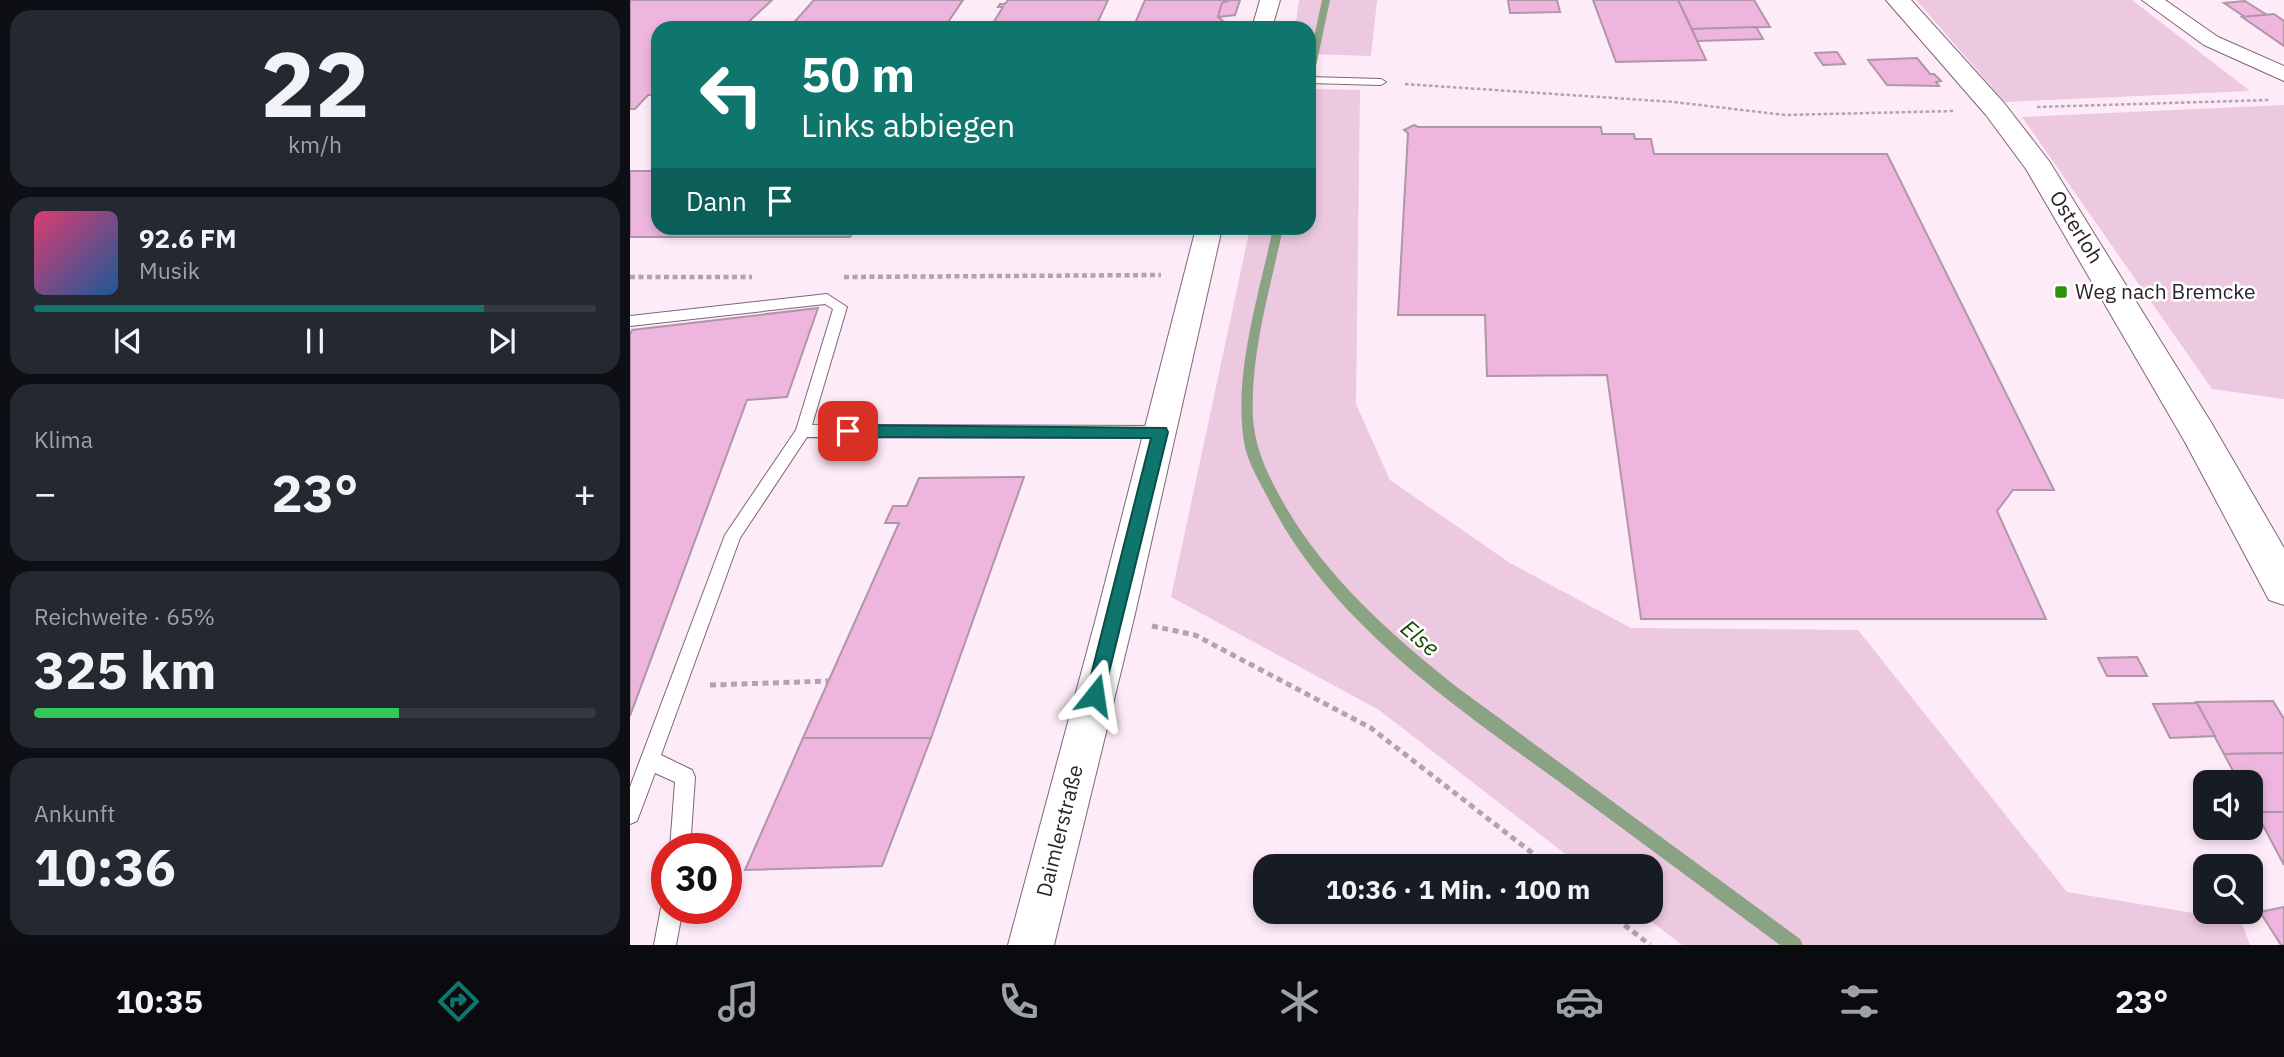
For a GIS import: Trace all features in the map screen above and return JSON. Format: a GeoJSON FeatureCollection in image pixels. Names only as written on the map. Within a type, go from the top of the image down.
{"type":"FeatureCollection","features":[{"type":"Feature","properties":{"kind":"main road","name":"Osterloh"},"geometry":{"type":"LineString","coordinates":[[1898,0],[1996,109],[2039,167],[2079,229],[2199,434],[2284,587]]}},
{"type":"Feature","properties":{"kind":"street"},"geometry":{"type":"LineString","coordinates":[[1264,21],[1270,0]]}},
{"type":"Feature","properties":{"kind":"street"},"geometry":{"type":"LineString","coordinates":[[2152,0],[2211,41],[2284,74]]}},
{"type":"Feature","properties":{"kind":"street","name":"Daimlerstraße"},"geometry":{"type":"LineString","coordinates":[[1031,945],[1115,618],[1208,235]]}},
{"type":"Feature","properties":{"kind":"lane"},"geometry":{"type":"LineString","coordinates":[[1316,80],[1381,82]]}},
{"type":"Feature","properties":{"kind":"lane"},"geometry":{"type":"LineString","coordinates":[[630,321],[827,299],[840,307],[803,431],[733,535],[630,814]]}},
{"type":"Feature","properties":{"kind":"lane"},"geometry":{"type":"LineString","coordinates":[[803,431],[1161,432]]}},
{"type":"Feature","properties":{"kind":"lane"},"geometry":{"type":"LineString","coordinates":[[650,760],[685,777],[681,833]]}},
{"type":"Feature","properties":{"kind":"lane"},"geometry":{"type":"LineString","coordinates":[[665,945],[669,924]]}},
{"type":"Feature","properties":{"kind":"path"},"geometry":{"type":"LineString","coordinates":[[1381,82],[1674,102],[1785,115],[1902,114],[2272,100]]}},
{"type":"Feature","properties":{"kind":"path"},"geometry":{"type":"LineString","coordinates":[[838,276],[1199,275]]}},
{"type":"Feature","properties":{"kind":"path"},"geometry":{"type":"LineString","coordinates":[[630,277],[755,277]]}},
{"type":"Feature","properties":{"kind":"path"},"geometry":{"type":"LineString","coordinates":[[1115,618],[1195,635],[1371,728],[1534,854]]}},
{"type":"Feature","properties":{"kind":"path"},"geometry":{"type":"LineString","coordinates":[[677,686],[829,681]]}},
{"type":"Feature","properties":{"kind":"path"},"geometry":{"type":"LineString","coordinates":[[1623,924],[1650,945]]}},
{"type":"Feature","properties":{"kind":"shaded area"},"geometry":{"type":"Polygon","coordinates":[[[1299,0],[1377,0],[1371,56],[1316,54],[1316,21],[1296,21],[1299,0]]]}},
{"type":"Feature","properties":{"kind":"shaded area"},"geometry":{"type":"Polygon","coordinates":[[[1916,0],[2132,0],[2250,91],[2005,102],[1916,0]]]}},
{"type":"Feature","properties":{"kind":"shaded area"},"geometry":{"type":"Polygon","coordinates":[[[1316,89],[1360,90],[1356,404],[1390,480],[1510,563],[1631,628],[1858,630],[2067,892],[2193,913],[2193,924],[2242,924],[2250,945],[1682,945],[1655,924],[1663,924],[1663,854],[1565,854],[1379,710],[1171,597],[1249,235],[1316,235],[1316,89]]]}},
{"type":"Feature","properties":{"kind":"shaded area"},"geometry":{"type":"Polygon","coordinates":[[[2284,105],[2284,399],[2212,389],[2022,117],[2284,105]]]}},
{"type":"Feature","properties":{"kind":"building"},"geometry":{"type":"Polygon","coordinates":[[[630,0],[772,0],[750,21],[651,21],[651,95],[635,109],[630,109],[630,0]]]}},
{"type":"Feature","properties":{"kind":"building"},"geometry":{"type":"Polygon","coordinates":[[[814,0],[963,0],[949,21],[795,21],[814,0]]]}},
{"type":"Feature","properties":{"kind":"building"},"geometry":{"type":"Polygon","coordinates":[[[1008,0],[1108,0],[1098,21],[994,21],[1003,7],[998,7],[1008,0]]]}},
{"type":"Feature","properties":{"kind":"building"},"geometry":{"type":"Polygon","coordinates":[[[1145,0],[1230,0],[1222,3],[1218,17],[1223,21],[1136,21],[1145,0]]]}},
{"type":"Feature","properties":{"kind":"building"},"geometry":{"type":"Polygon","coordinates":[[[1240,0],[1235,15],[1218,17],[1222,3],[1240,0]]]}},
{"type":"Feature","properties":{"kind":"building"},"geometry":{"type":"Polygon","coordinates":[[[1508,0],[1557,0],[1560,12],[1510,13],[1508,0]]]}},
{"type":"Feature","properties":{"kind":"building"},"geometry":{"type":"Polygon","coordinates":[[[1593,0],[1678,0],[1706,60],[1616,62],[1593,0]]]}},
{"type":"Feature","properties":{"kind":"building"},"geometry":{"type":"Polygon","coordinates":[[[1678,0],[1754,0],[1770,27],[1692,29],[1678,0]]]}},
{"type":"Feature","properties":{"kind":"building"},"geometry":{"type":"Polygon","coordinates":[[[2245,1],[2267,15],[2245,17],[2224,3],[2245,1]]]}},
{"type":"Feature","properties":{"kind":"building"},"geometry":{"type":"Polygon","coordinates":[[[2274,14],[2284,21],[2284,46],[2242,17],[2274,14]]]}},
{"type":"Feature","properties":{"kind":"building"},"geometry":{"type":"Polygon","coordinates":[[[1756,27],[1763,39],[1697,41],[1692,29],[1756,27]]]}},
{"type":"Feature","properties":{"kind":"building"},"geometry":{"type":"Polygon","coordinates":[[[1837,52],[1845,64],[1823,65],[1815,53],[1837,52]]]}},
{"type":"Feature","properties":{"kind":"building"},"geometry":{"type":"Polygon","coordinates":[[[1917,58],[1930,74],[1934,74],[1941,81],[1936,82],[1939,86],[1887,85],[1868,60],[1917,58]]]}},
{"type":"Feature","properties":{"kind":"building"},"geometry":{"type":"Polygon","coordinates":[[[1414,125],[1601,127],[1602,134],[1634,134],[1635,139],[1651,139],[1654,154],[1887,154],[2054,490],[2013,490],[1997,511],[2046,619],[1641,619],[1607,375],[1487,376],[1485,315],[1398,315],[1408,133],[1404,130],[1414,125]]]}},
{"type":"Feature","properties":{"kind":"building"},"geometry":{"type":"Polygon","coordinates":[[[630,171],[651,171],[651,235],[851,235],[850,237],[630,237],[630,171]]]}},
{"type":"Feature","properties":{"kind":"building"},"geometry":{"type":"Polygon","coordinates":[[[818,308],[787,397],[747,400],[630,716],[632,330],[818,308]]]}},
{"type":"Feature","properties":{"kind":"building"},"geometry":{"type":"Polygon","coordinates":[[[1024,477],[931,738],[803,738],[899,523],[885,523],[893,506],[907,506],[919,478],[1024,477]]]}},
{"type":"Feature","properties":{"kind":"building"},"geometry":{"type":"Polygon","coordinates":[[[2137,657],[2147,676],[2107,676],[2098,658],[2137,657]]]}},
{"type":"Feature","properties":{"kind":"building"},"geometry":{"type":"Polygon","coordinates":[[[2273,701],[2284,719],[2284,753],[2224,754],[2196,702],[2273,701]]]}},
{"type":"Feature","properties":{"kind":"building"},"geometry":{"type":"Polygon","coordinates":[[[2197,703],[2215,736],[2170,738],[2153,704],[2197,703]]]}},
{"type":"Feature","properties":{"kind":"building"},"geometry":{"type":"Polygon","coordinates":[[[803,738],[931,738],[882,866],[745,870],[803,738]]]}},
{"type":"Feature","properties":{"kind":"building"},"geometry":{"type":"Polygon","coordinates":[[[2284,753],[2284,812],[2263,812],[2263,770],[2233,770],[2224,754],[2284,753]]]}},
{"type":"Feature","properties":{"kind":"building"},"geometry":{"type":"Polygon","coordinates":[[[2263,812],[2284,812],[2284,865],[2263,825],[2263,812]]]}},
{"type":"Feature","properties":{"kind":"building"},"geometry":{"type":"Polygon","coordinates":[[[2284,907],[2284,945],[2281,945],[2263,917],[2263,911],[2284,907]]]}},
{"type":"Feature","properties":{"kind":"waterway","name":"Else"},"geometry":{"type":"LineString","coordinates":[[1316,47],[1326,0]]}},
{"type":"Feature","properties":{"kind":"waterway","name":"Else"},"geometry":{"type":"LineString","coordinates":[[1276,235],[1251,364],[1248,392],[1250,442],[1263,476],[1288,524],[1320,569],[1359,612],[1449,690],[1794,945]]}},
{"type":"Feature","properties":{"kind":"place","name":"Weg nach Bremcke"},"geometry":{"type":"Point","coordinates":[2061,292]}},
{"type":"Feature","properties":{"kind":"route"},"geometry":{"type":"LineString","coordinates":[[848,431],[1161,432],[1095,695]]}}]}
